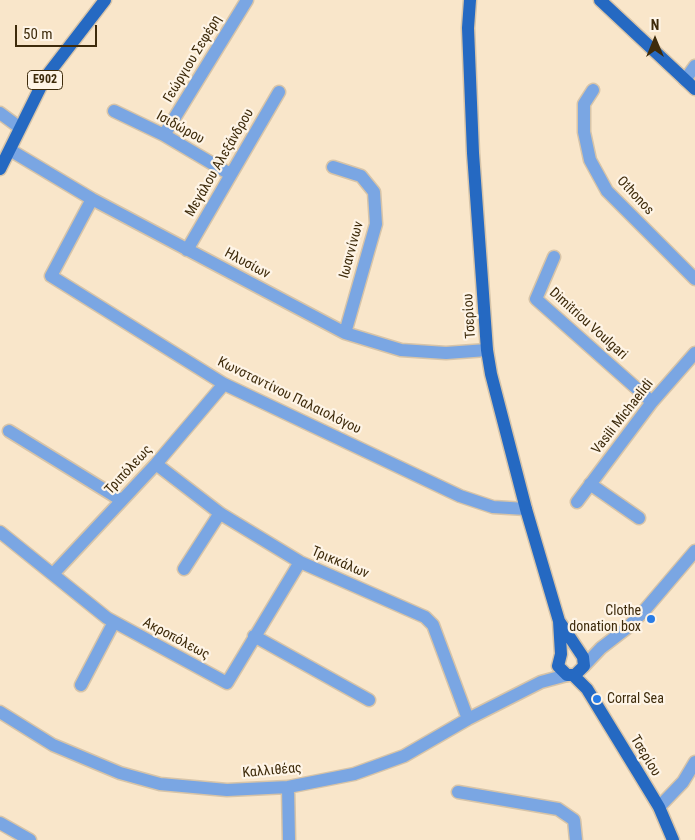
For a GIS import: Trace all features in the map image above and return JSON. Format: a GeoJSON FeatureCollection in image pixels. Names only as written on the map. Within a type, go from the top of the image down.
{"type":"FeatureCollection","features":[{"type":"Feature","properties":{"kind":"main road","name":"E902"},"geometry":{"type":"LineString","coordinates":[[0,168],[45,78],[105,0]]}},
{"type":"Feature","properties":{"kind":"main road","name":"Τσερίου"},"geometry":{"type":"LineString","coordinates":[[470,0],[468,28],[473,153],[487,350],[526,509],[559,621],[587,689],[659,807],[673,840]]}},
{"type":"Feature","properties":{"kind":"main road"},"geometry":{"type":"LineString","coordinates":[[600,0],[695,89]]}},
{"type":"Feature","properties":{"kind":"main road","name":"Τσερίου"},"geometry":{"type":"LineString","coordinates":[[559,621],[560,670],[577,665]]}},
{"type":"Feature","properties":{"kind":"main road"},"geometry":{"type":"LineString","coordinates":[[560,658],[568,650],[577,665]]}},
{"type":"Feature","properties":{"kind":"street","name":"Γεώργιου Σεφέρη"},"geometry":{"type":"LineString","coordinates":[[164,134],[246,0]]}},
{"type":"Feature","properties":{"kind":"street"},"geometry":{"type":"LineString","coordinates":[[685,80],[695,66]]}},
{"type":"Feature","properties":{"kind":"street","name":"Othonos"},"geometry":{"type":"LineString","coordinates":[[593,90],[584,104],[584,132],[590,160],[607,191],[695,279]]}},
{"type":"Feature","properties":{"kind":"street","name":"Μεγάλου Αλεξάνδρου"},"geometry":{"type":"LineString","coordinates":[[187,250],[279,92]]}},
{"type":"Feature","properties":{"kind":"street","name":"Ισιδώρου"},"geometry":{"type":"LineString","coordinates":[[114,111],[164,134],[230,174]]}},
{"type":"Feature","properties":{"kind":"street"},"geometry":{"type":"LineString","coordinates":[[0,113],[19,127]]}},
{"type":"Feature","properties":{"kind":"street","name":"Ηλυσίων"},"geometry":{"type":"LineString","coordinates":[[10,150],[187,250],[345,333],[401,350],[446,353],[487,350]]}},
{"type":"Feature","properties":{"kind":"street","name":"Ιωαννίνων"},"geometry":{"type":"LineString","coordinates":[[333,167],[361,176],[374,192],[376,224],[345,333]]}},
{"type":"Feature","properties":{"kind":"street","name":"Κωνσταντίνου Παλαιολόγου"},"geometry":{"type":"LineString","coordinates":[[92,198],[51,276],[224,384],[460,496],[493,507],[526,509]]}},
{"type":"Feature","properties":{"kind":"street","name":"Dimitriou Voulgari"},"geometry":{"type":"LineString","coordinates":[[554,257],[536,299],[652,402]]}},
{"type":"Feature","properties":{"kind":"street","name":"Vasili Michaelidi"},"geometry":{"type":"LineString","coordinates":[[577,502],[652,402],[695,353]]}},
{"type":"Feature","properties":{"kind":"street","name":"Τριπόλεως"},"geometry":{"type":"LineString","coordinates":[[53,574],[156,464],[224,384]]}},
{"type":"Feature","properties":{"kind":"street"},"geometry":{"type":"LineString","coordinates":[[9,431],[121,500]]}},
{"type":"Feature","properties":{"kind":"street","name":"Τρικκάλων"},"geometry":{"type":"LineString","coordinates":[[156,464],[220,513],[300,562],[425,617],[433,624],[468,719]]}},
{"type":"Feature","properties":{"kind":"street"},"geometry":{"type":"LineString","coordinates":[[590,484],[639,518]]}},
{"type":"Feature","properties":{"kind":"street"},"geometry":{"type":"LineString","coordinates":[[184,569],[220,513]]}},
{"type":"Feature","properties":{"kind":"street","name":"Ακροπόλεως"},"geometry":{"type":"LineString","coordinates":[[0,532],[114,622],[227,683],[300,562]]}},
{"type":"Feature","properties":{"kind":"street"},"geometry":{"type":"LineString","coordinates":[[541,682],[577,665],[627,628],[695,551]]}},
{"type":"Feature","properties":{"kind":"street"},"geometry":{"type":"LineString","coordinates":[[81,685],[114,622]]}},
{"type":"Feature","properties":{"kind":"street"},"geometry":{"type":"LineString","coordinates":[[254,636],[369,700]]}},
{"type":"Feature","properties":{"kind":"street"},"geometry":{"type":"LineString","coordinates":[[541,682],[560,658]]}},
{"type":"Feature","properties":{"kind":"street","name":"Καλλιθέας"},"geometry":{"type":"LineString","coordinates":[[0,712],[53,745],[128,776],[160,784],[227,790],[288,787],[354,774],[404,756],[468,719],[541,682]]}},
{"type":"Feature","properties":{"kind":"street"},"geometry":{"type":"LineString","coordinates":[[659,807],[683,782],[695,762]]}},
{"type":"Feature","properties":{"kind":"street"},"geometry":{"type":"LineString","coordinates":[[288,787],[290,840]]}},
{"type":"Feature","properties":{"kind":"street"},"geometry":{"type":"LineString","coordinates":[[458,792],[558,809],[574,820],[576,840]]}},
{"type":"Feature","properties":{"kind":"street"},"geometry":{"type":"LineString","coordinates":[[0,823],[30,840]]}},
{"type":"Feature","properties":{"kind":"place","name":"Clothe donation box"},"geometry":{"type":"Point","coordinates":[651,619]}},
{"type":"Feature","properties":{"kind":"place","name":"Corral Sea"},"geometry":{"type":"Point","coordinates":[597,699]}}]}
